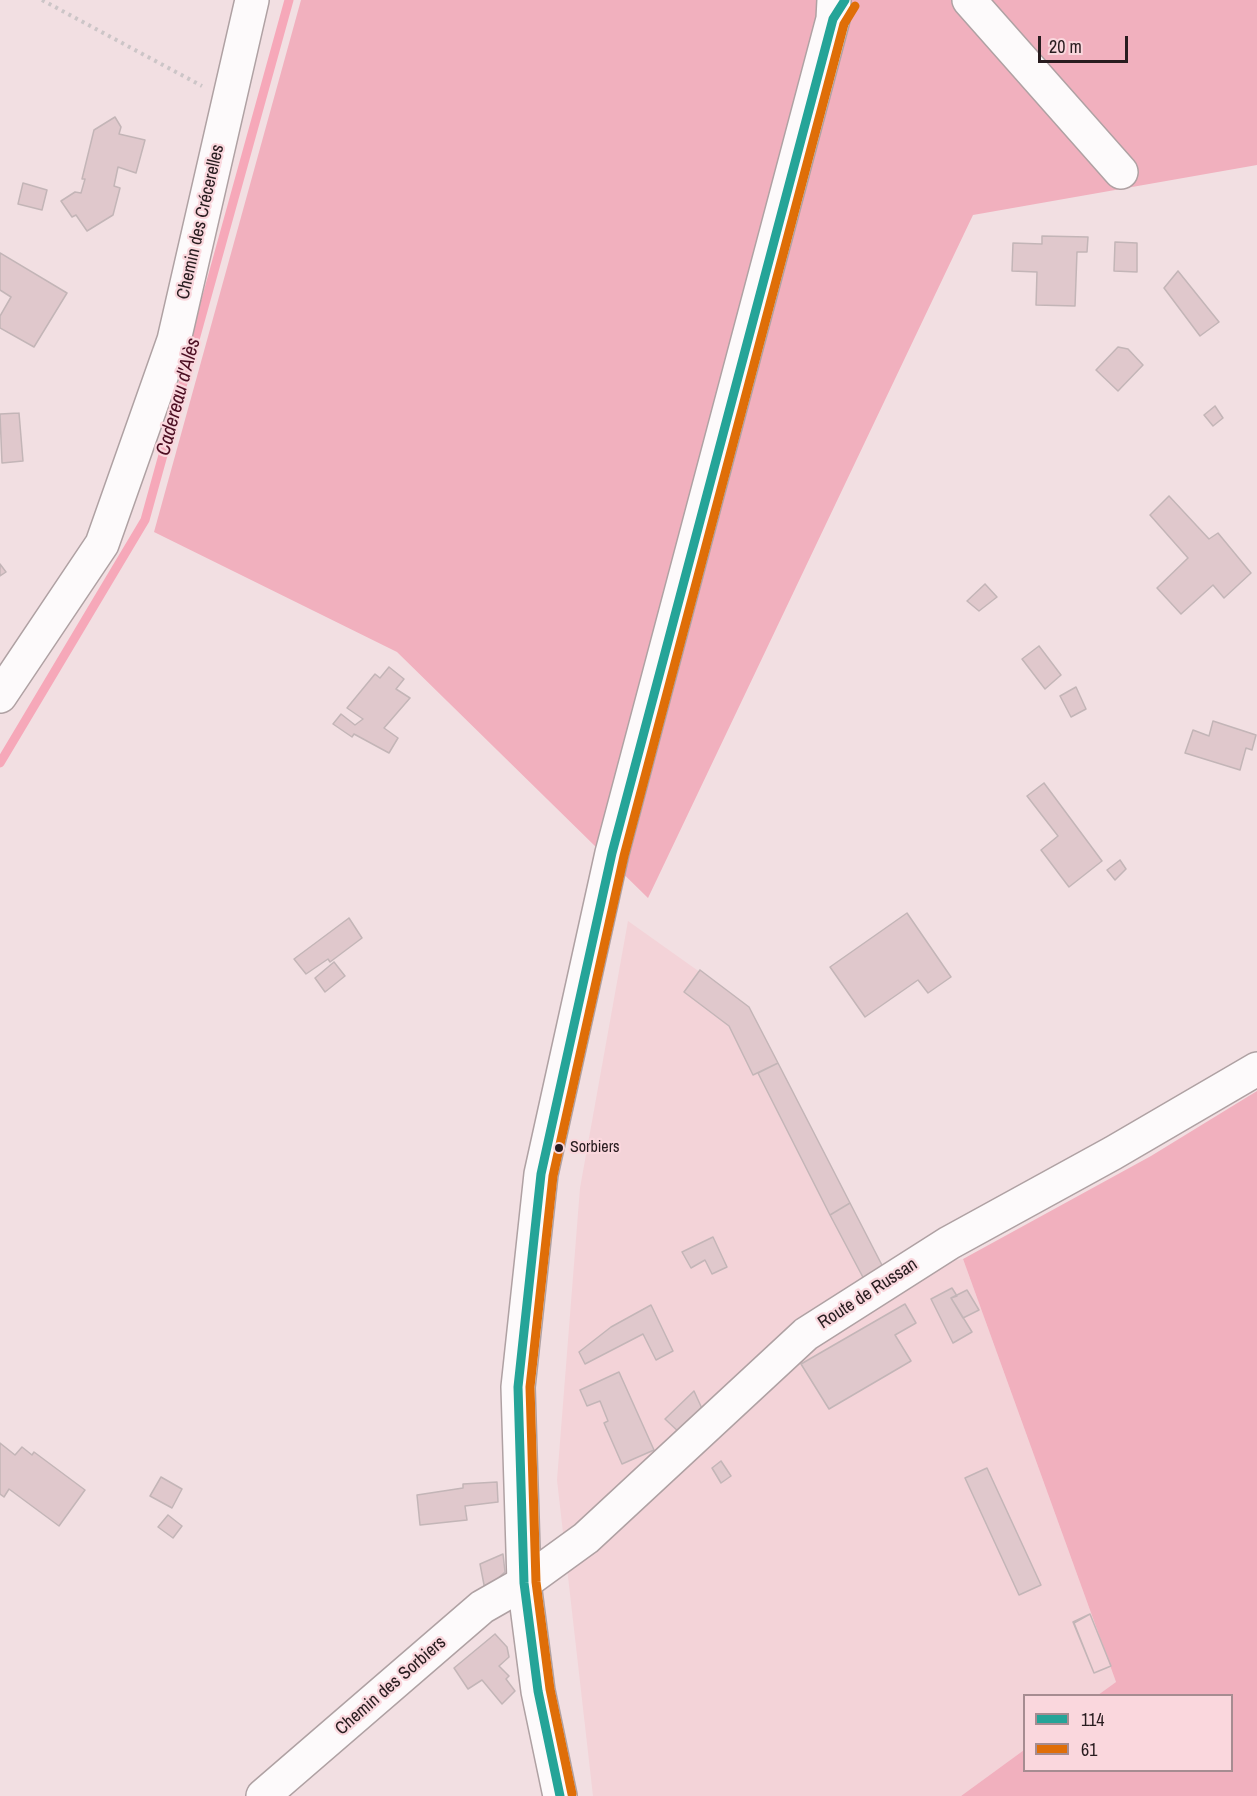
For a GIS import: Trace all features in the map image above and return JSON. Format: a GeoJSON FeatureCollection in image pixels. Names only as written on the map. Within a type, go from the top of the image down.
{"type":"FeatureCollection","features":[{"type":"Feature","properties":{"kind":"street","name":"Chemin des Crécerelles"},"geometry":{"type":"LineString","coordinates":[[0,696],[102,544],[174,340],[252,0]]}},
{"type":"Feature","properties":{"kind":"street"},"geometry":{"type":"LineString","coordinates":[[969,0],[1121,172]]}},
{"type":"Feature","properties":{"kind":"street"},"geometry":{"type":"LineString","coordinates":[[560,1796],[538,1691],[524,1583],[518,1387],[541,1174],[612,853],[837,6]]}},
{"type":"Feature","properties":{"kind":"street","name":"Route de Russan"},"geometry":{"type":"LineString","coordinates":[[524,1583],[586,1538],[806,1334],[949,1242],[1113,1153],[1257,1069]]}},
{"type":"Feature","properties":{"kind":"street","name":"Chemin des Sorbiers"},"geometry":{"type":"LineString","coordinates":[[263,1796],[482,1607],[524,1583]]}},
{"type":"Feature","properties":{"kind":"path"},"geometry":{"type":"LineString","coordinates":[[42,0],[229,101]]}},
{"type":"Feature","properties":{"kind":"shaded area"},"geometry":{"type":"Polygon","coordinates":[[[301,0],[1257,0],[1257,165],[973,215],[648,898],[397,652],[154,532],[301,0]]]}},
{"type":"Feature","properties":{"kind":"shaded area"},"geometry":{"type":"Polygon","coordinates":[[[628,921],[749,1007],[885,1271],[963,1259],[1116,1682],[1099,1694],[1023,1694],[1023,1751],[961,1796],[593,1796],[557,1480],[580,1188],[628,921]]]}},
{"type":"Feature","properties":{"kind":"shaded area"},"geometry":{"type":"Polygon","coordinates":[[[1257,1091],[1257,1796],[961,1796],[1023,1751],[1023,1772],[1233,1772],[1233,1694],[1099,1694],[1116,1682],[963,1259],[1151,1156],[1257,1091]]]}},
{"type":"Feature","properties":{"kind":"building"},"geometry":{"type":"Polygon","coordinates":[[[115,117],[121,127],[119,134],[145,140],[136,173],[118,167],[114,186],[120,188],[113,215],[87,231],[76,215],[72,217],[61,201],[75,192],[81,193],[85,179],[82,179],[94,130],[115,117]]]}},
{"type":"Feature","properties":{"kind":"building"},"geometry":{"type":"Polygon","coordinates":[[[23,183],[47,190],[42,210],[18,204],[23,183]]]}},
{"type":"Feature","properties":{"kind":"building"},"geometry":{"type":"Polygon","coordinates":[[[1042,236],[1088,237],[1087,252],[1077,252],[1075,306],[1036,305],[1037,272],[1012,271],[1013,243],[1042,244],[1042,236]]]}},
{"type":"Feature","properties":{"kind":"building"},"geometry":{"type":"Polygon","coordinates":[[[1115,242],[1137,243],[1137,272],[1114,271],[1115,242]]]}},
{"type":"Feature","properties":{"kind":"building"},"geometry":{"type":"Polygon","coordinates":[[[0,253],[67,293],[34,347],[0,328],[0,316],[11,297],[0,290],[0,253]]]}},
{"type":"Feature","properties":{"kind":"building"},"geometry":{"type":"Polygon","coordinates":[[[1178,271],[1219,322],[1200,336],[1164,288],[1178,271]]]}},
{"type":"Feature","properties":{"kind":"building"},"geometry":{"type":"Polygon","coordinates":[[[1118,347],[1128,349],[1143,365],[1118,391],[1096,370],[1118,347]]]}},
{"type":"Feature","properties":{"kind":"building"},"geometry":{"type":"Polygon","coordinates":[[[1215,406],[1223,418],[1213,426],[1204,415],[1215,406]]]}},
{"type":"Feature","properties":{"kind":"building"},"geometry":{"type":"Polygon","coordinates":[[[19,413],[23,461],[2,463],[0,414],[19,413]]]}},
{"type":"Feature","properties":{"kind":"building"},"geometry":{"type":"Polygon","coordinates":[[[1169,496],[1209,539],[1218,533],[1251,573],[1224,598],[1213,585],[1181,614],[1157,588],[1188,558],[1150,515],[1169,496]]]}},
{"type":"Feature","properties":{"kind":"building"},"geometry":{"type":"Polygon","coordinates":[[[0,564],[6,572],[0,576],[0,564]]]}},
{"type":"Feature","properties":{"kind":"building"},"geometry":{"type":"Polygon","coordinates":[[[985,584],[997,597],[979,611],[967,601],[985,584]]]}},
{"type":"Feature","properties":{"kind":"building"},"geometry":{"type":"Polygon","coordinates":[[[1039,646],[1061,675],[1045,689],[1022,659],[1039,646]]]}},
{"type":"Feature","properties":{"kind":"building"},"geometry":{"type":"Polygon","coordinates":[[[389,667],[404,679],[396,689],[410,698],[384,728],[398,738],[389,753],[354,734],[352,737],[333,724],[341,714],[355,725],[363,719],[347,708],[375,674],[380,678],[389,667]]]}},
{"type":"Feature","properties":{"kind":"building"},"geometry":{"type":"Polygon","coordinates":[[[1076,687],[1086,709],[1071,717],[1060,696],[1076,687]]]}},
{"type":"Feature","properties":{"kind":"building"},"geometry":{"type":"Polygon","coordinates":[[[1213,721],[1256,735],[1252,750],[1246,748],[1240,770],[1185,753],[1193,730],[1209,736],[1213,721]]]}},
{"type":"Feature","properties":{"kind":"building"},"geometry":{"type":"Polygon","coordinates":[[[1044,783],[1102,861],[1069,887],[1041,850],[1058,836],[1027,796],[1044,783]]]}},
{"type":"Feature","properties":{"kind":"building"},"geometry":{"type":"Polygon","coordinates":[[[1120,860],[1126,869],[1115,880],[1107,870],[1120,860]]]}},
{"type":"Feature","properties":{"kind":"building"},"geometry":{"type":"Polygon","coordinates":[[[907,913],[951,977],[928,993],[918,980],[865,1017],[830,967],[907,913]]]}},
{"type":"Feature","properties":{"kind":"building"},"geometry":{"type":"Polygon","coordinates":[[[349,918],[362,938],[330,962],[328,959],[306,974],[294,959],[349,918]]]}},
{"type":"Feature","properties":{"kind":"building"},"geometry":{"type":"Polygon","coordinates":[[[334,962],[345,976],[325,992],[315,978],[334,962]]]}},
{"type":"Feature","properties":{"kind":"building"},"geometry":{"type":"Polygon","coordinates":[[[700,970],[749,1007],[778,1063],[753,1075],[729,1026],[684,992],[700,970]]]}},
{"type":"Feature","properties":{"kind":"building"},"geometry":{"type":"Polygon","coordinates":[[[778,1063],[850,1203],[830,1215],[758,1073],[778,1063]]]}},
{"type":"Feature","properties":{"kind":"building"},"geometry":{"type":"Polygon","coordinates":[[[850,1203],[885,1271],[866,1283],[830,1215],[850,1203]]]}},
{"type":"Feature","properties":{"kind":"building"},"geometry":{"type":"Polygon","coordinates":[[[713,1237],[727,1267],[712,1274],[705,1260],[691,1268],[682,1252],[713,1237]]]}},
{"type":"Feature","properties":{"kind":"building"},"geometry":{"type":"Polygon","coordinates":[[[952,1288],[957,1296],[951,1298],[972,1332],[953,1343],[931,1299],[952,1288]]]}},
{"type":"Feature","properties":{"kind":"building"},"geometry":{"type":"Polygon","coordinates":[[[967,1290],[979,1310],[963,1318],[951,1298],[967,1290]]]}},
{"type":"Feature","properties":{"kind":"building"},"geometry":{"type":"Polygon","coordinates":[[[905,1304],[916,1323],[895,1335],[911,1361],[829,1409],[801,1364],[905,1304]]]}},
{"type":"Feature","properties":{"kind":"building"},"geometry":{"type":"Polygon","coordinates":[[[651,1305],[673,1351],[656,1360],[643,1334],[585,1364],[579,1352],[611,1327],[651,1305]]]}},
{"type":"Feature","properties":{"kind":"building"},"geometry":{"type":"Polygon","coordinates":[[[619,1372],[654,1450],[622,1464],[604,1423],[608,1421],[600,1401],[587,1406],[580,1390],[619,1372]]]}},
{"type":"Feature","properties":{"kind":"building"},"geometry":{"type":"Polygon","coordinates":[[[694,1391],[704,1413],[681,1434],[665,1419],[694,1391]]]}},
{"type":"Feature","properties":{"kind":"building"},"geometry":{"type":"Polygon","coordinates":[[[0,1443],[15,1455],[22,1447],[32,1455],[34,1452],[85,1490],[59,1526],[9,1489],[4,1497],[0,1494],[0,1443]]]}},
{"type":"Feature","properties":{"kind":"building"},"geometry":{"type":"Polygon","coordinates":[[[721,1461],[731,1476],[721,1483],[712,1468],[721,1461]]]}},
{"type":"Feature","properties":{"kind":"building"},"geometry":{"type":"Polygon","coordinates":[[[987,1468],[1041,1585],[1019,1595],[965,1478],[987,1468]]]}},
{"type":"Feature","properties":{"kind":"building"},"geometry":{"type":"Polygon","coordinates":[[[161,1477],[182,1489],[172,1508],[150,1496],[161,1477]]]}},
{"type":"Feature","properties":{"kind":"building"},"geometry":{"type":"Polygon","coordinates":[[[497,1482],[498,1502],[465,1506],[467,1520],[420,1525],[417,1495],[463,1488],[463,1484],[497,1482]]]}},
{"type":"Feature","properties":{"kind":"building"},"geometry":{"type":"Polygon","coordinates":[[[168,1515],[182,1526],[173,1538],[158,1527],[168,1515]]]}},
{"type":"Feature","properties":{"kind":"building"},"geometry":{"type":"Polygon","coordinates":[[[503,1554],[505,1572],[485,1590],[480,1564],[503,1554]]]}},
{"type":"Feature","properties":{"kind":"building"},"geometry":{"type":"Polygon","coordinates":[[[1090,1614],[1111,1666],[1094,1673],[1074,1623],[1090,1614]]]}},
{"type":"Feature","properties":{"kind":"building"},"geometry":{"type":"Polygon","coordinates":[[[1090,1614],[1111,1666],[1094,1673],[1073,1622],[1090,1614]]]}},
{"type":"Feature","properties":{"kind":"building"},"geometry":{"type":"Polygon","coordinates":[[[495,1634],[507,1647],[509,1657],[499,1666],[509,1676],[506,1679],[515,1691],[502,1704],[482,1680],[468,1689],[454,1668],[495,1634]]]}},
{"type":"Feature","properties":{"kind":"waterway","name":"Cadereau d'Alès"},"geometry":{"type":"LineString","coordinates":[[0,763],[145,520],[289,0]]}},
{"type":"Feature","properties":{"kind":"transit line","name":"114"},"geometry":{"type":"LineString","coordinates":[[560,1796],[538,1691],[524,1583],[518,1387],[541,1174],[612,853],[833,19],[845,0]]}},
{"type":"Feature","properties":{"kind":"transit line","name":"61"},"geometry":{"type":"LineString","coordinates":[[572,1794],[550,1689],[536,1582],[530,1387],[553,1176],[624,856],[844,24],[855,6]]}},
{"type":"Feature","properties":{"kind":"place","name":"Sorbiers"},"geometry":{"type":"Point","coordinates":[559,1148]}}]}
